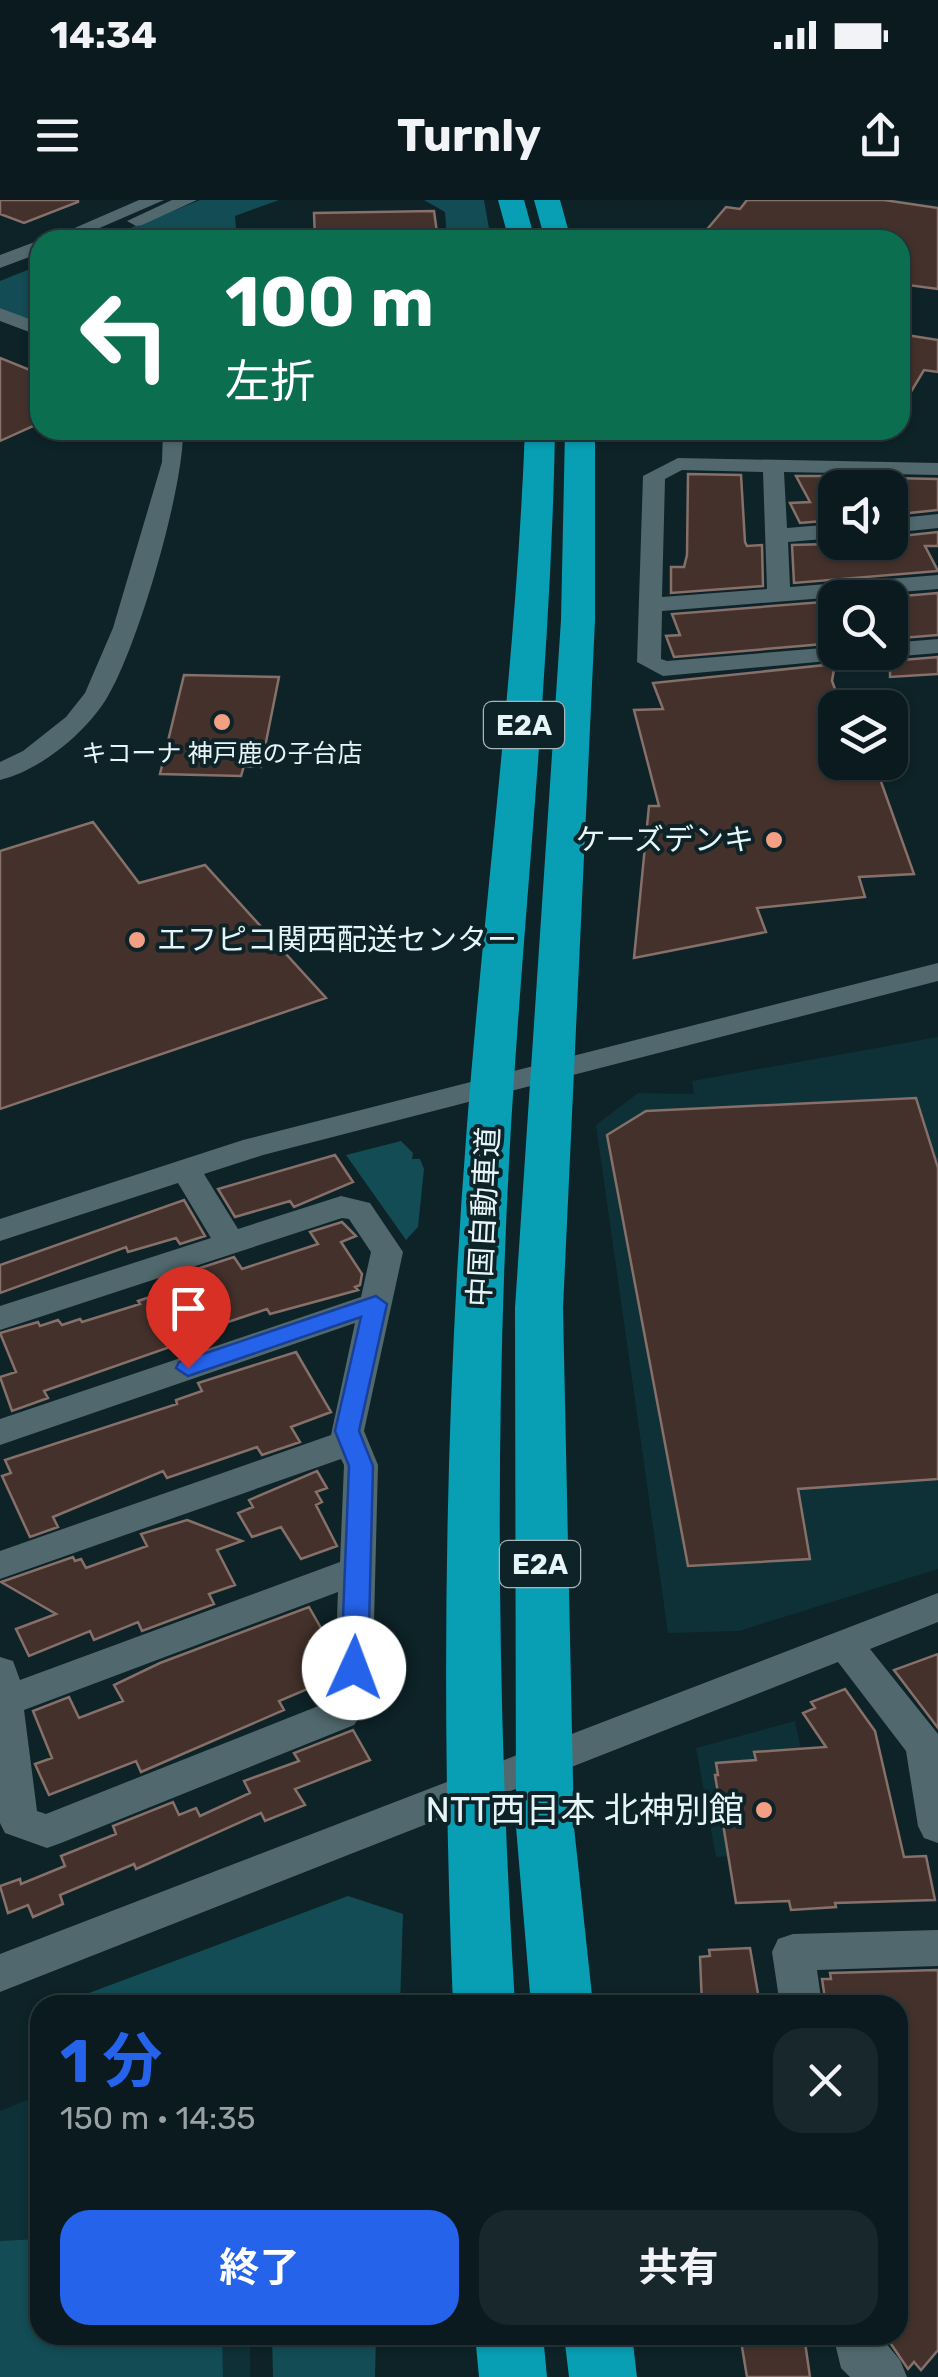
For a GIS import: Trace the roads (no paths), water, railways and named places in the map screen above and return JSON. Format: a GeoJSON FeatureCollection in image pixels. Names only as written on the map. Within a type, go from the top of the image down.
{"type":"FeatureCollection","features":[{"type":"Feature","properties":{"kind":"highway"},"geometry":{"type":"LineString","coordinates":[[511,200],[519,230]]}},
{"type":"Feature","properties":{"kind":"highway"},"geometry":{"type":"LineString","coordinates":[[547,200],[555,230]]}},
{"type":"Feature","properties":{"kind":"highway","name":"中国自動車道"},"geometry":{"type":"LineString","coordinates":[[483,1995],[474,1850],[472,1554],[478,1308],[489,1124],[533,620],[540,440]]}},
{"type":"Feature","properties":{"kind":"highway","name":"中国自動車道"},"geometry":{"type":"LineString","coordinates":[[561,1995],[545,1827],[539,1308],[578,620],[580,440]]}},
{"type":"Feature","properties":{"kind":"highway"},"geometry":{"type":"LineString","coordinates":[[509,2345],[512,2377]]}},
{"type":"Feature","properties":{"kind":"highway"},"geometry":{"type":"LineString","coordinates":[[599,2345],[603,2377]]}},
{"type":"Feature","properties":{"kind":"street"},"geometry":{"type":"LineString","coordinates":[[81,230],[155,200]]}},
{"type":"Feature","properties":{"kind":"street"},"geometry":{"type":"LineString","coordinates":[[115,230],[188,200]]}},
{"type":"Feature","properties":{"kind":"street"},"geometry":{"type":"LineString","coordinates":[[0,262],[30,250]]}},
{"type":"Feature","properties":{"kind":"street"},"geometry":{"type":"LineString","coordinates":[[0,276],[30,264]]}},
{"type":"Feature","properties":{"kind":"street"},"geometry":{"type":"LineString","coordinates":[[0,314],[30,326]]}},
{"type":"Feature","properties":{"kind":"street"},"geometry":{"type":"LineString","coordinates":[[0,772],[32,756],[76,722],[97,696],[125,628],[173,462],[173,440]]}},
{"type":"Feature","properties":{"kind":"street"},"geometry":{"type":"LineString","coordinates":[[818,656],[663,669],[649,662],[654,476],[678,464],[938,469]]}},
{"type":"Feature","properties":{"kind":"street"},"geometry":{"type":"LineString","coordinates":[[773,466],[779,595]]}},
{"type":"Feature","properties":{"kind":"street"},"geometry":{"type":"LineString","coordinates":[[908,524],[938,521]]}},
{"type":"Feature","properties":{"kind":"street"},"geometry":{"type":"LineString","coordinates":[[776,536],[818,532]]}},
{"type":"Feature","properties":{"kind":"street"},"geometry":{"type":"LineString","coordinates":[[650,605],[938,582]]}},
{"type":"Feature","properties":{"kind":"street"},"geometry":{"type":"LineString","coordinates":[[908,648],[938,646]]}},
{"type":"Feature","properties":{"kind":"street"},"geometry":{"type":"LineString","coordinates":[[0,1230],[185,1168],[938,972]]}},
{"type":"Feature","properties":{"kind":"street"},"geometry":{"type":"LineString","coordinates":[[185,1168],[230,1243]]}},
{"type":"Feature","properties":{"kind":"street"},"geometry":{"type":"LineString","coordinates":[[0,1318],[341,1207],[358,1210],[387,1252],[347,1431],[361,1466],[358,1570],[353,1700],[340,1714],[47,1831],[19,1821],[2,1688],[358,1570]]}},
{"type":"Feature","properties":{"kind":"street"},"geometry":{"type":"LineString","coordinates":[[0,1432],[376,1304]]}},
{"type":"Feature","properties":{"kind":"street"},"geometry":{"type":"LineString","coordinates":[[0,1565],[350,1442]]}},
{"type":"Feature","properties":{"kind":"street"},"geometry":{"type":"LineString","coordinates":[[0,1973],[938,1607]]}},
{"type":"Feature","properties":{"kind":"street"},"geometry":{"type":"LineString","coordinates":[[845,1644],[931,1743],[938,1826]]}},
{"type":"Feature","properties":{"kind":"street"},"geometry":{"type":"LineString","coordinates":[[800,1995],[792,1952],[938,1948]]}},
{"type":"Feature","properties":{"kind":"street"},"geometry":{"type":"LineString","coordinates":[[857,2345],[858,2352],[883,2377]]}},
{"type":"Feature","properties":{"kind":"place","name":"キコーナ 神戸鹿の子台店"},"geometry":{"type":"Point","coordinates":[222,722]}},
{"type":"Feature","properties":{"kind":"place","name":"ケーズデンキ"},"geometry":{"type":"Point","coordinates":[774,840]}},
{"type":"Feature","properties":{"kind":"place","name":"エフピコ関西配送センター"},"geometry":{"type":"Point","coordinates":[137,940]}},
{"type":"Feature","properties":{"kind":"place","name":"NTT西日本 北神別館"},"geometry":{"type":"Point","coordinates":[764,1810]}}]}
